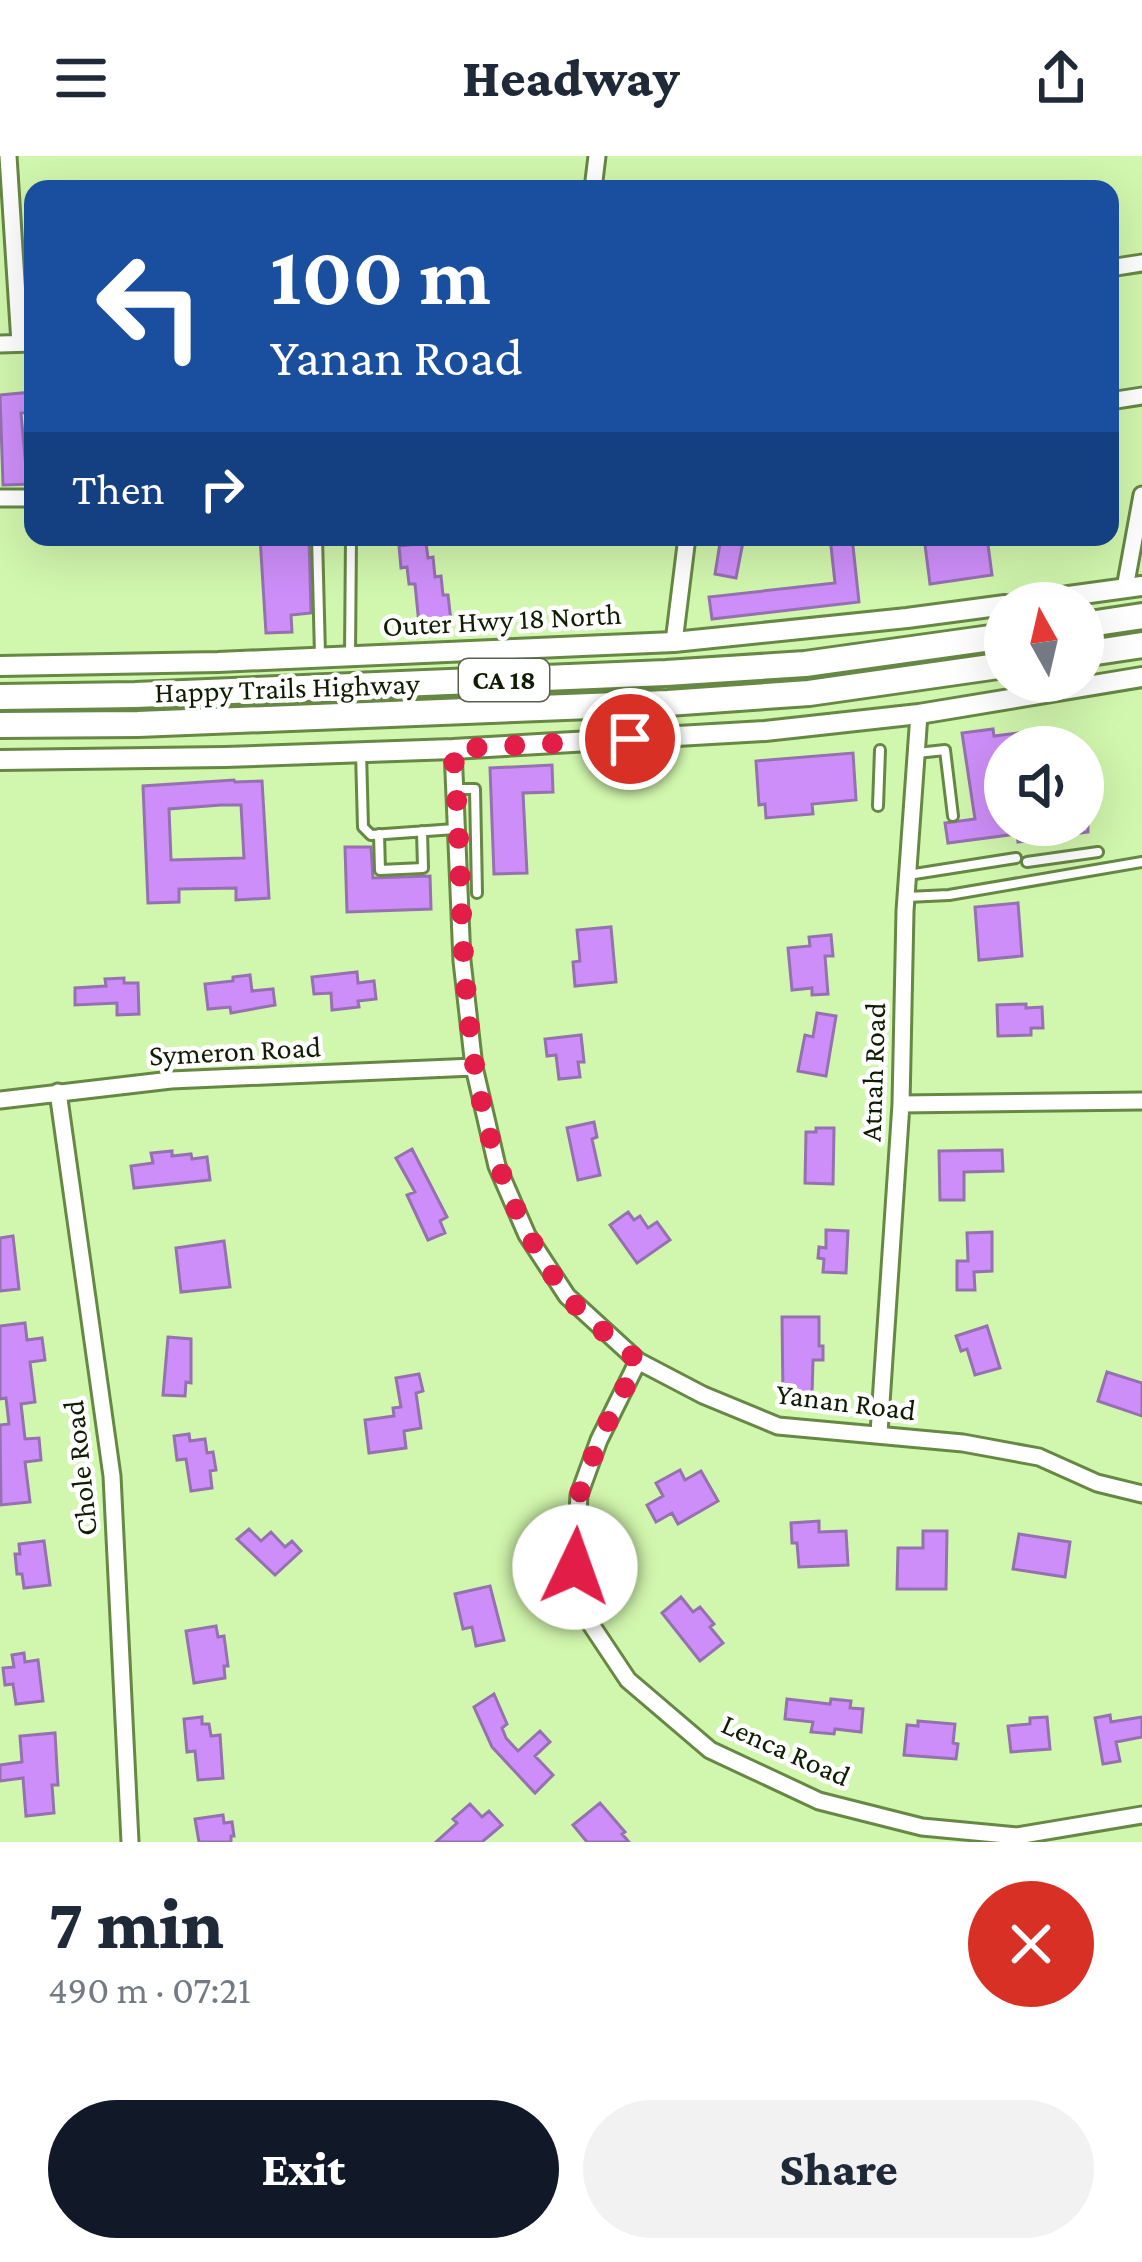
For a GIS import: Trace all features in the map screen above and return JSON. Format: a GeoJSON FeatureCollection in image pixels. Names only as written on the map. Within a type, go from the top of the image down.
{"type":"FeatureCollection","features":[{"type":"Feature","properties":{"kind":"main road"},"geometry":{"type":"LineString","coordinates":[[1104,622],[1142,616]]}},
{"type":"Feature","properties":{"kind":"main road","name":"Happy Trails Highway"},"geometry":{"type":"LineString","coordinates":[[0,697],[666,673],[806,664],[984,639]]}},
{"type":"Feature","properties":{"kind":"main road"},"geometry":{"type":"LineString","coordinates":[[1104,651],[1142,645]]}},
{"type":"Feature","properties":{"kind":"main road","name":"Happy Trails Highway"},"geometry":{"type":"LineString","coordinates":[[0,725],[668,703],[808,693],[984,668]]}},
{"type":"Feature","properties":{"kind":"street"},"geometry":{"type":"LineString","coordinates":[[8,156],[24,313]]}},
{"type":"Feature","properties":{"kind":"street"},"geometry":{"type":"LineString","coordinates":[[1104,591],[1134,587],[1142,495]]}},
{"type":"Feature","properties":{"kind":"street"},"geometry":{"type":"LineString","coordinates":[[674,642],[686,546]]}},
{"type":"Feature","properties":{"kind":"street","name":"Outer Hwy 18 North"},"geometry":{"type":"LineString","coordinates":[[0,666],[674,642],[984,608]]}},
{"type":"Feature","properties":{"kind":"street"},"geometry":{"type":"LineString","coordinates":[[0,760],[453,749],[765,731],[919,714],[1142,677]]}},
{"type":"Feature","properties":{"kind":"street","name":"Atnah Road"},"geometry":{"type":"LineString","coordinates":[[879,1433],[901,1104],[905,897],[919,714]]}},
{"type":"Feature","properties":{"kind":"street","name":"Yanan Road"},"geometry":{"type":"LineString","coordinates":[[453,749],[462,962],[474,1067],[497,1166],[527,1235],[567,1296],[638,1361],[778,1426],[956,1442],[1039,1457],[1097,1483],[1142,1494]]}},
{"type":"Feature","properties":{"kind":"street","name":"Symeron Road"},"geometry":{"type":"LineString","coordinates":[[0,1100],[170,1080],[474,1067]]}},
{"type":"Feature","properties":{"kind":"street","name":"Chole Road"},"geometry":{"type":"LineString","coordinates":[[58,1092],[112,1476],[130,1842]]}},
{"type":"Feature","properties":{"kind":"street"},"geometry":{"type":"LineString","coordinates":[[901,1104],[1142,1101]]}},
{"type":"Feature","properties":{"kind":"street","name":"Lenca Road"},"geometry":{"type":"LineString","coordinates":[[638,1361],[599,1440],[579,1495],[575,1567],[588,1620],[628,1680],[710,1750],[819,1801],[922,1827],[1017,1836],[1142,1815]]}},
{"type":"Feature","properties":{"kind":"lane"},"geometry":{"type":"LineString","coordinates":[[317,546],[320,658]]}},
{"type":"Feature","properties":{"kind":"lane"},"geometry":{"type":"LineString","coordinates":[[350,657],[351,546]]}},
{"type":"Feature","properties":{"kind":"lane"},"geometry":{"type":"LineString","coordinates":[[878,806],[880,750]]}},
{"type":"Feature","properties":{"kind":"lane"},"geometry":{"type":"LineString","coordinates":[[916,754],[945,750],[953,817]]}},
{"type":"Feature","properties":{"kind":"lane"},"geometry":{"type":"LineString","coordinates":[[361,752],[363,827],[371,835],[457,829]]}},
{"type":"Feature","properties":{"kind":"lane"},"geometry":{"type":"LineString","coordinates":[[455,789],[475,789],[477,893]]}},
{"type":"Feature","properties":{"kind":"lane"},"geometry":{"type":"LineString","coordinates":[[379,834],[380,871],[423,868],[422,831]]}},
{"type":"Feature","properties":{"kind":"lane"},"geometry":{"type":"LineString","coordinates":[[907,875],[1098,852]]}},
{"type":"Feature","properties":{"kind":"lane"},"geometry":{"type":"LineString","coordinates":[[905,897],[949,896],[1142,862]]}},
{"type":"Feature","properties":{"kind":"building"},"geometry":{"type":"Polygon","coordinates":[[[24,393],[24,484],[3,485],[0,395],[24,393]]]}},
{"type":"Feature","properties":{"kind":"building"},"geometry":{"type":"Polygon","coordinates":[[[261,546],[309,546],[311,613],[291,615],[292,632],[266,633],[261,546]]]}},
{"type":"Feature","properties":{"kind":"building"},"geometry":{"type":"Polygon","coordinates":[[[399,546],[426,546],[435,577],[441,576],[443,595],[448,595],[451,621],[419,624],[415,584],[409,584],[407,567],[401,568],[399,546]]]}},
{"type":"Feature","properties":{"kind":"building"},"geometry":{"type":"Polygon","coordinates":[[[720,546],[742,546],[736,578],[715,574],[720,546]]]}},
{"type":"Feature","properties":{"kind":"building"},"geometry":{"type":"Polygon","coordinates":[[[831,546],[853,546],[859,602],[712,619],[709,597],[835,583],[831,546]]]}},
{"type":"Feature","properties":{"kind":"building"},"geometry":{"type":"Polygon","coordinates":[[[925,546],[988,546],[992,575],[930,584],[925,546]]]}},
{"type":"Feature","properties":{"kind":"building"},"geometry":{"type":"Polygon","coordinates":[[[984,730],[984,838],[948,843],[945,823],[975,819],[962,733],[984,730]]]}},
{"type":"Feature","properties":{"kind":"building"},"geometry":{"type":"Polygon","coordinates":[[[853,753],[856,800],[812,804],[813,814],[766,818],[765,804],[759,805],[756,761],[853,753]]]}},
{"type":"Feature","properties":{"kind":"building"},"geometry":{"type":"Polygon","coordinates":[[[552,765],[553,792],[523,793],[527,873],[494,874],[490,768],[552,765]]]}},
{"type":"Feature","properties":{"kind":"building"},"geometry":{"type":"Polygon","coordinates":[[[262,781],[269,898],[236,900],[236,888],[179,889],[179,902],[148,903],[143,786],[262,781]],[[241,805],[169,809],[171,860],[244,858],[241,805]]]}},
{"type":"Feature","properties":{"kind":"building"},"geometry":{"type":"Polygon","coordinates":[[[345,847],[371,847],[373,878],[430,876],[431,909],[347,912],[345,847]]]}},
{"type":"Feature","properties":{"kind":"building"},"geometry":{"type":"Polygon","coordinates":[[[1018,903],[1022,956],[979,960],[975,907],[1018,903]]]}},
{"type":"Feature","properties":{"kind":"building"},"geometry":{"type":"Polygon","coordinates":[[[611,927],[616,982],[575,986],[573,962],[580,961],[577,930],[611,927]]]}},
{"type":"Feature","properties":{"kind":"building"},"geometry":{"type":"Polygon","coordinates":[[[831,935],[833,956],[825,956],[828,994],[812,995],[812,988],[792,990],[788,948],[810,946],[809,937],[831,935]]]}},
{"type":"Feature","properties":{"kind":"building"},"geometry":{"type":"Polygon","coordinates":[[[357,972],[358,983],[374,981],[376,999],[358,1001],[359,1007],[332,1010],[331,993],[314,994],[312,977],[357,972]]]}},
{"type":"Feature","properties":{"kind":"building"},"geometry":{"type":"Polygon","coordinates":[[[250,975],[252,991],[273,989],[275,1005],[231,1013],[230,1007],[208,1009],[205,984],[250,975]]]}},
{"type":"Feature","properties":{"kind":"building"},"geometry":{"type":"Polygon","coordinates":[[[124,978],[124,983],[138,983],[139,1014],[117,1015],[117,1003],[75,1005],[75,988],[106,986],[105,979],[124,978]]]}},
{"type":"Feature","properties":{"kind":"building"},"geometry":{"type":"Polygon","coordinates":[[[1026,1004],[1026,1008],[1042,1007],[1043,1028],[1031,1028],[1031,1035],[998,1036],[997,1005],[1026,1004]]]}},
{"type":"Feature","properties":{"kind":"building"},"geometry":{"type":"Polygon","coordinates":[[[817,1013],[836,1016],[826,1076],[798,1071],[805,1035],[813,1037],[817,1013]]]}},
{"type":"Feature","properties":{"kind":"building"},"geometry":{"type":"Polygon","coordinates":[[[581,1035],[584,1062],[578,1062],[580,1077],[559,1079],[556,1055],[547,1056],[545,1039],[581,1035]]]}},
{"type":"Feature","properties":{"kind":"building"},"geometry":{"type":"Polygon","coordinates":[[[594,1122],[597,1137],[592,1139],[600,1175],[578,1180],[567,1128],[594,1122]]]}},
{"type":"Feature","properties":{"kind":"building"},"geometry":{"type":"Polygon","coordinates":[[[816,1128],[834,1128],[833,1184],[805,1183],[806,1132],[816,1132],[816,1128]]]}},
{"type":"Feature","properties":{"kind":"building"},"geometry":{"type":"Polygon","coordinates":[[[412,1149],[447,1217],[440,1221],[445,1233],[428,1240],[407,1195],[415,1192],[396,1158],[412,1149]]]}},
{"type":"Feature","properties":{"kind":"building"},"geometry":{"type":"Polygon","coordinates":[[[1002,1150],[1003,1171],[964,1172],[964,1200],[940,1200],[939,1151],[1002,1150]]]}},
{"type":"Feature","properties":{"kind":"building"},"geometry":{"type":"Polygon","coordinates":[[[172,1151],[172,1156],[207,1157],[210,1180],[134,1188],[131,1166],[153,1163],[151,1153],[172,1151]]]}},
{"type":"Feature","properties":{"kind":"building"},"geometry":{"type":"Polygon","coordinates":[[[628,1212],[634,1220],[640,1216],[648,1228],[657,1222],[670,1240],[637,1263],[610,1225],[628,1212]]]}},
{"type":"Feature","properties":{"kind":"building"},"geometry":{"type":"Polygon","coordinates":[[[826,1230],[848,1231],[846,1273],[823,1272],[824,1259],[818,1258],[819,1247],[826,1248],[826,1230]]]}},
{"type":"Feature","properties":{"kind":"building"},"geometry":{"type":"Polygon","coordinates":[[[992,1232],[992,1271],[974,1272],[975,1290],[957,1290],[957,1261],[968,1261],[967,1233],[992,1232]]]}},
{"type":"Feature","properties":{"kind":"building"},"geometry":{"type":"Polygon","coordinates":[[[13,1236],[19,1289],[0,1291],[0,1238],[13,1236]]]}},
{"type":"Feature","properties":{"kind":"building"},"geometry":{"type":"Polygon","coordinates":[[[224,1241],[230,1287],[181,1292],[176,1248],[224,1241]]]}},
{"type":"Feature","properties":{"kind":"building"},"geometry":{"type":"Polygon","coordinates":[[[782,1317],[819,1317],[823,1360],[813,1360],[812,1395],[783,1395],[782,1317]]]}},
{"type":"Feature","properties":{"kind":"building"},"geometry":{"type":"Polygon","coordinates":[[[25,1323],[27,1340],[42,1338],[45,1360],[30,1362],[35,1402],[21,1404],[25,1439],[39,1438],[41,1460],[25,1462],[30,1502],[1,1505],[0,1425],[9,1424],[6,1398],[0,1399],[0,1326],[25,1323]]]}},
{"type":"Feature","properties":{"kind":"building"},"geometry":{"type":"Polygon","coordinates":[[[987,1326],[1000,1368],[975,1375],[967,1349],[961,1351],[956,1336],[987,1326]]]}},
{"type":"Feature","properties":{"kind":"building"},"geometry":{"type":"Polygon","coordinates":[[[168,1337],[191,1339],[191,1383],[186,1382],[185,1396],[163,1395],[168,1337]]]}},
{"type":"Feature","properties":{"kind":"building"},"geometry":{"type":"Polygon","coordinates":[[[1107,1372],[1142,1383],[1142,1416],[1098,1401],[1107,1372]]]}},
{"type":"Feature","properties":{"kind":"building"},"geometry":{"type":"Polygon","coordinates":[[[419,1374],[423,1391],[416,1393],[421,1428],[404,1431],[406,1448],[369,1453],[365,1420],[394,1416],[393,1408],[401,1407],[396,1378],[419,1374]]]}},
{"type":"Feature","properties":{"kind":"building"},"geometry":{"type":"Polygon","coordinates":[[[189,1434],[190,1441],[205,1439],[207,1453],[213,1452],[212,1488],[191,1491],[186,1459],[177,1460],[174,1436],[189,1434]]]}},
{"type":"Feature","properties":{"kind":"building"},"geometry":{"type":"Polygon","coordinates":[[[680,1470],[685,1480],[701,1471],[718,1501],[678,1524],[672,1513],[656,1522],[647,1505],[663,1496],[656,1483],[680,1470]]]}},
{"type":"Feature","properties":{"kind":"building"},"geometry":{"type":"Polygon","coordinates":[[[819,1521],[819,1532],[846,1531],[848,1565],[799,1567],[791,1523],[819,1521]]]}},
{"type":"Feature","properties":{"kind":"building"},"geometry":{"type":"Polygon","coordinates":[[[249,1529],[261,1541],[271,1532],[285,1547],[292,1541],[301,1551],[275,1575],[237,1539],[249,1529]]]}},
{"type":"Feature","properties":{"kind":"building"},"geometry":{"type":"Polygon","coordinates":[[[923,1531],[947,1531],[946,1589],[897,1589],[898,1548],[923,1548],[923,1531]]]}},
{"type":"Feature","properties":{"kind":"building"},"geometry":{"type":"Polygon","coordinates":[[[1019,1534],[1070,1542],[1065,1577],[1013,1569],[1019,1534]]]}},
{"type":"Feature","properties":{"kind":"building"},"geometry":{"type":"Polygon","coordinates":[[[44,1541],[50,1585],[24,1588],[22,1574],[17,1574],[19,1544],[44,1541]]]}},
{"type":"Feature","properties":{"kind":"building"},"geometry":{"type":"Polygon","coordinates":[[[490,1586],[504,1640],[476,1646],[472,1627],[463,1629],[455,1594],[490,1586]]]}},
{"type":"Feature","properties":{"kind":"building"},"geometry":{"type":"Polygon","coordinates":[[[681,1597],[693,1612],[700,1607],[723,1643],[700,1661],[662,1613],[681,1597]]]}},
{"type":"Feature","properties":{"kind":"building"},"geometry":{"type":"Polygon","coordinates":[[[216,1626],[218,1637],[224,1636],[225,1678],[194,1683],[186,1631],[216,1626]]]}},
{"type":"Feature","properties":{"kind":"building"},"geometry":{"type":"Polygon","coordinates":[[[24,1653],[25,1662],[38,1660],[43,1701],[16,1704],[13,1684],[5,1685],[3,1668],[14,1667],[12,1655],[24,1653]]]}},
{"type":"Feature","properties":{"kind":"building"},"geometry":{"type":"Polygon","coordinates":[[[494,1694],[507,1724],[502,1728],[506,1738],[518,1751],[540,1731],[550,1742],[535,1756],[553,1775],[535,1793],[492,1747],[474,1707],[494,1694]]]}},
{"type":"Feature","properties":{"kind":"building"},"geometry":{"type":"Polygon","coordinates":[[[787,1699],[830,1704],[831,1699],[851,1701],[850,1708],[863,1709],[861,1732],[811,1732],[813,1722],[785,1719],[787,1699]]]}},
{"type":"Feature","properties":{"kind":"building"},"geometry":{"type":"Polygon","coordinates":[[[1110,1715],[1111,1722],[1142,1717],[1142,1737],[1116,1742],[1120,1761],[1103,1764],[1095,1718],[1110,1715]]]}},
{"type":"Feature","properties":{"kind":"building"},"geometry":{"type":"Polygon","coordinates":[[[202,1717],[211,1736],[220,1735],[223,1778],[198,1780],[195,1751],[187,1752],[184,1719],[202,1717]]]}},
{"type":"Feature","properties":{"kind":"building"},"geometry":{"type":"Polygon","coordinates":[[[1047,1717],[1050,1749],[1011,1752],[1008,1726],[1047,1717]]]}},
{"type":"Feature","properties":{"kind":"building"},"geometry":{"type":"Polygon","coordinates":[[[918,1721],[955,1724],[956,1759],[904,1755],[907,1725],[918,1726],[918,1721]]]}},
{"type":"Feature","properties":{"kind":"building"},"geometry":{"type":"Polygon","coordinates":[[[55,1733],[58,1785],[52,1785],[54,1813],[26,1816],[23,1778],[0,1781],[0,1765],[22,1762],[20,1736],[55,1733]]]}},
{"type":"Feature","properties":{"kind":"building"},"geometry":{"type":"Polygon","coordinates":[[[600,1803],[629,1842],[587,1842],[573,1825],[600,1803]]]}},
{"type":"Feature","properties":{"kind":"building"},"geometry":{"type":"Polygon","coordinates":[[[470,1804],[482,1817],[489,1811],[502,1825],[482,1842],[436,1842],[457,1823],[453,1819],[470,1804]]]}},
{"type":"Feature","properties":{"kind":"building"},"geometry":{"type":"Polygon","coordinates":[[[223,1815],[224,1823],[232,1822],[231,1842],[199,1842],[195,1819],[223,1815]]]}},
{"type":"Feature","properties":{"kind":"route"},"geometry":{"type":"LineString","coordinates":[[575,1567],[579,1495],[599,1440],[638,1361],[567,1296],[527,1235],[497,1166],[474,1067],[462,962],[453,749],[630,739]]}}]}
